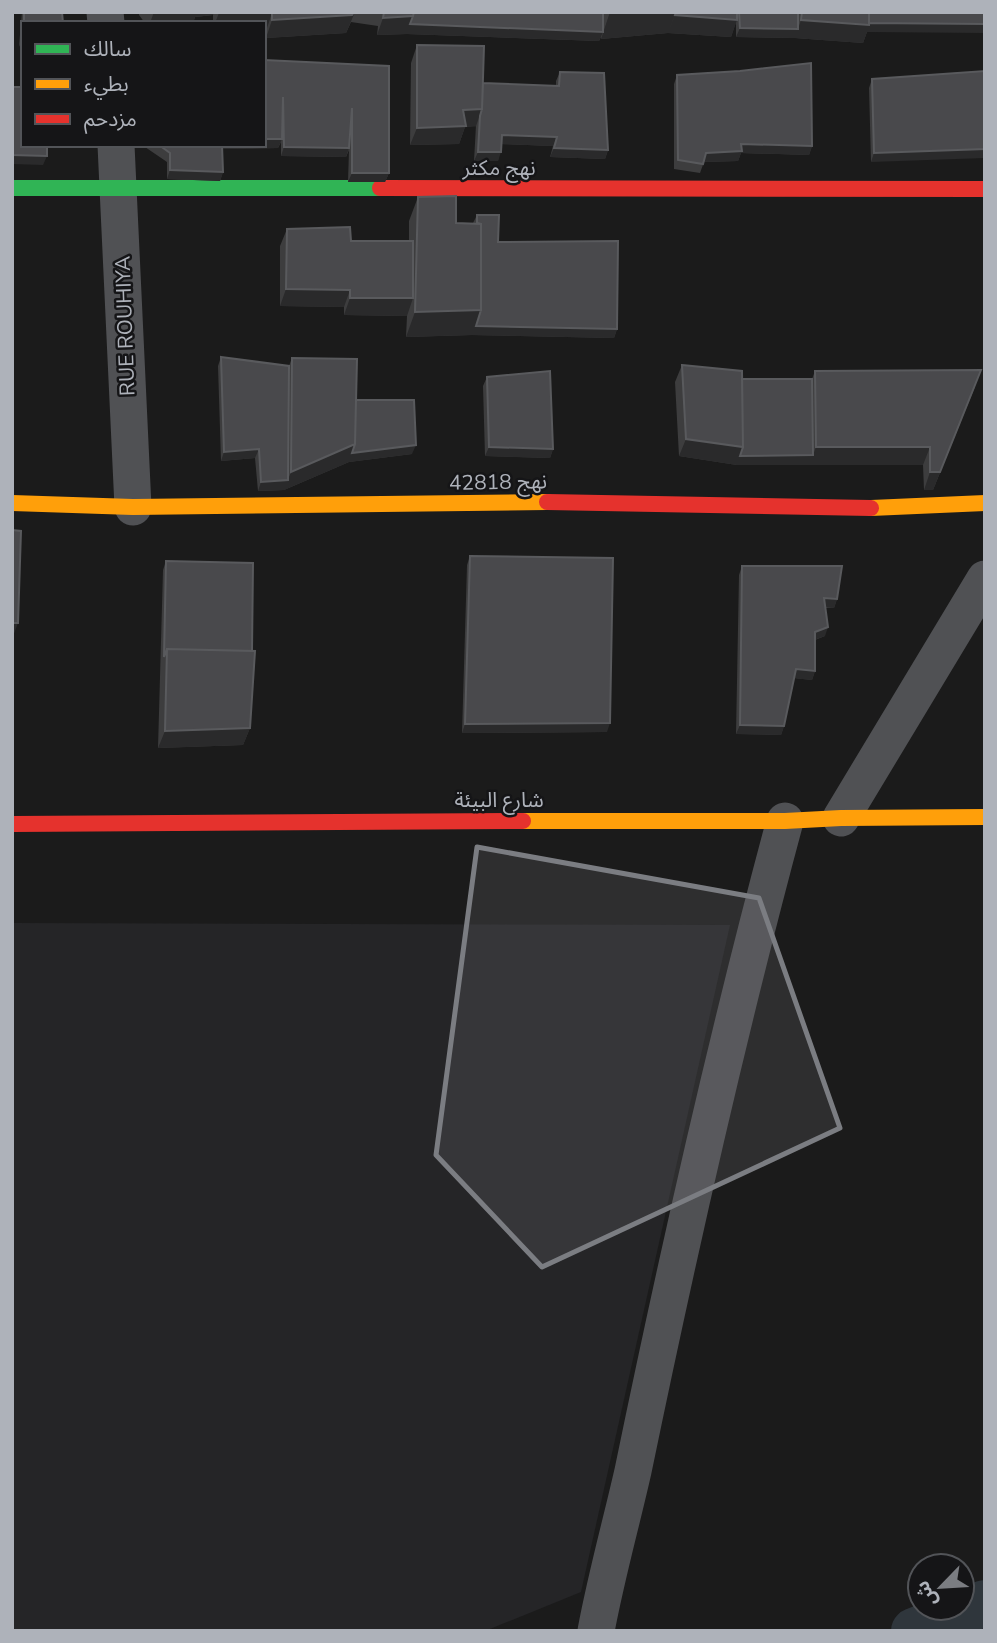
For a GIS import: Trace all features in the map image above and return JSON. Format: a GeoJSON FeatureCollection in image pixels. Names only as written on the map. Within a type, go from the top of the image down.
{"type":"FeatureCollection","features":[{"type":"Feature","properties":{"kind":"street","name":"RUE ROUHIYA"},"geometry":{"type":"LineString","coordinates":[[116,147],[133,508]]}},
{"type":"Feature","properties":{"kind":"street","name":"نهج مكثر"},"geometry":{"type":"LineString","coordinates":[[12,188],[985,188]]}},
{"type":"Feature","properties":{"kind":"street","name":"نهج 42818"},"geometry":{"type":"LineString","coordinates":[[12,503],[133,508],[580,502],[867,508],[985,503]]}},
{"type":"Feature","properties":{"kind":"street"},"geometry":{"type":"LineString","coordinates":[[841,818],[985,579]]}},
{"type":"Feature","properties":{"kind":"street","name":"شارع البيئة"},"geometry":{"type":"LineString","coordinates":[[12,824],[785,821],[985,817]]}},
{"type":"Feature","properties":{"kind":"street"},"geometry":{"type":"LineString","coordinates":[[596,1631],[620,1532],[708,1122],[748,956],[785,821]]}},
{"type":"Feature","properties":{"kind":"highlighted area"},"geometry":{"type":"Polygon","coordinates":[[[477,847],[759,898],[840,1128],[542,1267],[436,1155],[477,847]]]}},
{"type":"Feature","properties":{"kind":"shaded area"},"geometry":{"type":"Polygon","coordinates":[[[12,923],[730,925],[581,1592],[485,1631],[12,1631],[12,923]]]}},
{"type":"Feature","properties":{"kind":"building"},"geometry":{"type":"Polygon","coordinates":[[[24,12],[62,12],[63,21],[24,21],[24,12]]]}},
{"type":"Feature","properties":{"kind":"building"},"geometry":{"type":"Polygon","coordinates":[[[219,12],[354,12],[352,15],[272,20],[272,13],[219,12]]]}},
{"type":"Feature","properties":{"kind":"building"},"geometry":{"type":"Polygon","coordinates":[[[384,12],[414,12],[413,16],[383,18],[384,12]]]}},
{"type":"Feature","properties":{"kind":"building"},"geometry":{"type":"Polygon","coordinates":[[[414,12],[603,12],[603,32],[410,24],[414,12]]]}},
{"type":"Feature","properties":{"kind":"building"},"geometry":{"type":"Polygon","coordinates":[[[676,12],[737,12],[737,20],[675,15],[676,12]]]}},
{"type":"Feature","properties":{"kind":"building"},"geometry":{"type":"Polygon","coordinates":[[[739,12],[798,12],[798,29],[740,28],[739,12]]]}},
{"type":"Feature","properties":{"kind":"building"},"geometry":{"type":"Polygon","coordinates":[[[802,12],[869,12],[869,25],[801,20],[802,12]]]}},
{"type":"Feature","properties":{"kind":"building"},"geometry":{"type":"Polygon","coordinates":[[[869,12],[985,12],[985,24],[869,23],[869,12]]]}},
{"type":"Feature","properties":{"kind":"building"},"geometry":{"type":"Polygon","coordinates":[[[417,45],[484,46],[482,109],[463,110],[466,126],[417,128],[417,45]]]}},
{"type":"Feature","properties":{"kind":"building"},"geometry":{"type":"Polygon","coordinates":[[[266,60],[389,66],[389,173],[352,173],[352,108],[349,148],[284,147],[283,97],[282,139],[266,139],[266,60]]]}},
{"type":"Feature","properties":{"kind":"building"},"geometry":{"type":"Polygon","coordinates":[[[811,63],[812,146],[741,144],[742,151],[706,153],[703,164],[678,160],[677,75],[811,63]]]}},
{"type":"Feature","properties":{"kind":"building"},"geometry":{"type":"Polygon","coordinates":[[[985,71],[985,149],[874,153],[872,79],[985,71]]]}},
{"type":"Feature","properties":{"kind":"building"},"geometry":{"type":"Polygon","coordinates":[[[560,72],[604,73],[608,150],[554,148],[557,137],[502,135],[501,152],[478,152],[483,83],[559,86],[560,72]]]}},
{"type":"Feature","properties":{"kind":"building"},"geometry":{"type":"Polygon","coordinates":[[[12,87],[21,87],[21,147],[47,147],[47,156],[12,155],[12,87]]]}},
{"type":"Feature","properties":{"kind":"building"},"geometry":{"type":"Polygon","coordinates":[[[162,147],[222,147],[223,172],[170,170],[170,153],[162,147]]]}},
{"type":"Feature","properties":{"kind":"building"},"geometry":{"type":"Polygon","coordinates":[[[456,196],[456,223],[481,224],[481,310],[415,312],[418,197],[456,196]]]}},
{"type":"Feature","properties":{"kind":"building"},"geometry":{"type":"Polygon","coordinates":[[[477,215],[499,215],[498,242],[618,241],[617,329],[476,326],[481,310],[481,224],[477,223],[477,215]]]}},
{"type":"Feature","properties":{"kind":"building"},"geometry":{"type":"Polygon","coordinates":[[[350,227],[351,241],[413,241],[413,298],[350,298],[350,290],[286,289],[287,229],[350,227]]]}},
{"type":"Feature","properties":{"kind":"building"},"geometry":{"type":"Polygon","coordinates":[[[221,357],[289,366],[288,480],[261,482],[259,449],[224,452],[221,357]]]}},
{"type":"Feature","properties":{"kind":"building"},"geometry":{"type":"Polygon","coordinates":[[[292,358],[357,359],[355,444],[291,472],[292,358]]]}},
{"type":"Feature","properties":{"kind":"building"},"geometry":{"type":"Polygon","coordinates":[[[682,365],[742,371],[743,447],[686,439],[682,365]]]}},
{"type":"Feature","properties":{"kind":"building"},"geometry":{"type":"Polygon","coordinates":[[[981,370],[940,472],[930,472],[930,447],[816,447],[815,371],[981,370]]]}},
{"type":"Feature","properties":{"kind":"building"},"geometry":{"type":"Polygon","coordinates":[[[550,371],[553,449],[489,447],[487,377],[550,371]]]}},
{"type":"Feature","properties":{"kind":"building"},"geometry":{"type":"Polygon","coordinates":[[[742,379],[812,379],[813,455],[740,456],[743,447],[742,379]]]}},
{"type":"Feature","properties":{"kind":"building"},"geometry":{"type":"Polygon","coordinates":[[[356,400],[414,400],[416,445],[352,453],[355,444],[356,400]]]}},
{"type":"Feature","properties":{"kind":"building"},"geometry":{"type":"Polygon","coordinates":[[[12,530],[21,531],[18,623],[12,623],[12,530]]]}},
{"type":"Feature","properties":{"kind":"building"},"geometry":{"type":"Polygon","coordinates":[[[470,556],[613,558],[610,723],[465,724],[470,556]]]}},
{"type":"Feature","properties":{"kind":"building"},"geometry":{"type":"Polygon","coordinates":[[[166,561],[253,563],[252,651],[167,649],[164,657],[166,561]]]}},
{"type":"Feature","properties":{"kind":"building"},"geometry":{"type":"Polygon","coordinates":[[[742,566],[842,566],[837,599],[824,598],[828,627],[815,632],[815,671],[796,669],[784,726],[740,725],[742,566]]]}},
{"type":"Feature","properties":{"kind":"building"},"geometry":{"type":"Polygon","coordinates":[[[167,649],[255,651],[250,728],[165,731],[167,649]]]}},
{"type":"Feature","properties":{"kind":"waterway"},"geometry":{"type":"LineString","coordinates":[[914,1631],[985,1603]]}},
{"type":"Feature","properties":{"kind":"traffic: fast"},"geometry":{"type":"LineString","coordinates":[[12,188],[380,188]]}},
{"type":"Feature","properties":{"kind":"traffic: slow"},"geometry":{"type":"LineString","coordinates":[[12,503],[133,507],[547,502]]}},
{"type":"Feature","properties":{"kind":"traffic: slow"},"geometry":{"type":"LineString","coordinates":[[871,508],[985,503]]}},
{"type":"Feature","properties":{"kind":"traffic: slow"},"geometry":{"type":"LineString","coordinates":[[523,821],[785,821],[985,817]]}},
{"type":"Feature","properties":{"kind":"traffic: jam"},"geometry":{"type":"LineString","coordinates":[[380,188],[985,189]]}},
{"type":"Feature","properties":{"kind":"traffic: jam"},"geometry":{"type":"LineString","coordinates":[[547,502],[871,508]]}},
{"type":"Feature","properties":{"kind":"traffic: jam"},"geometry":{"type":"LineString","coordinates":[[12,824],[523,821]]}}]}
